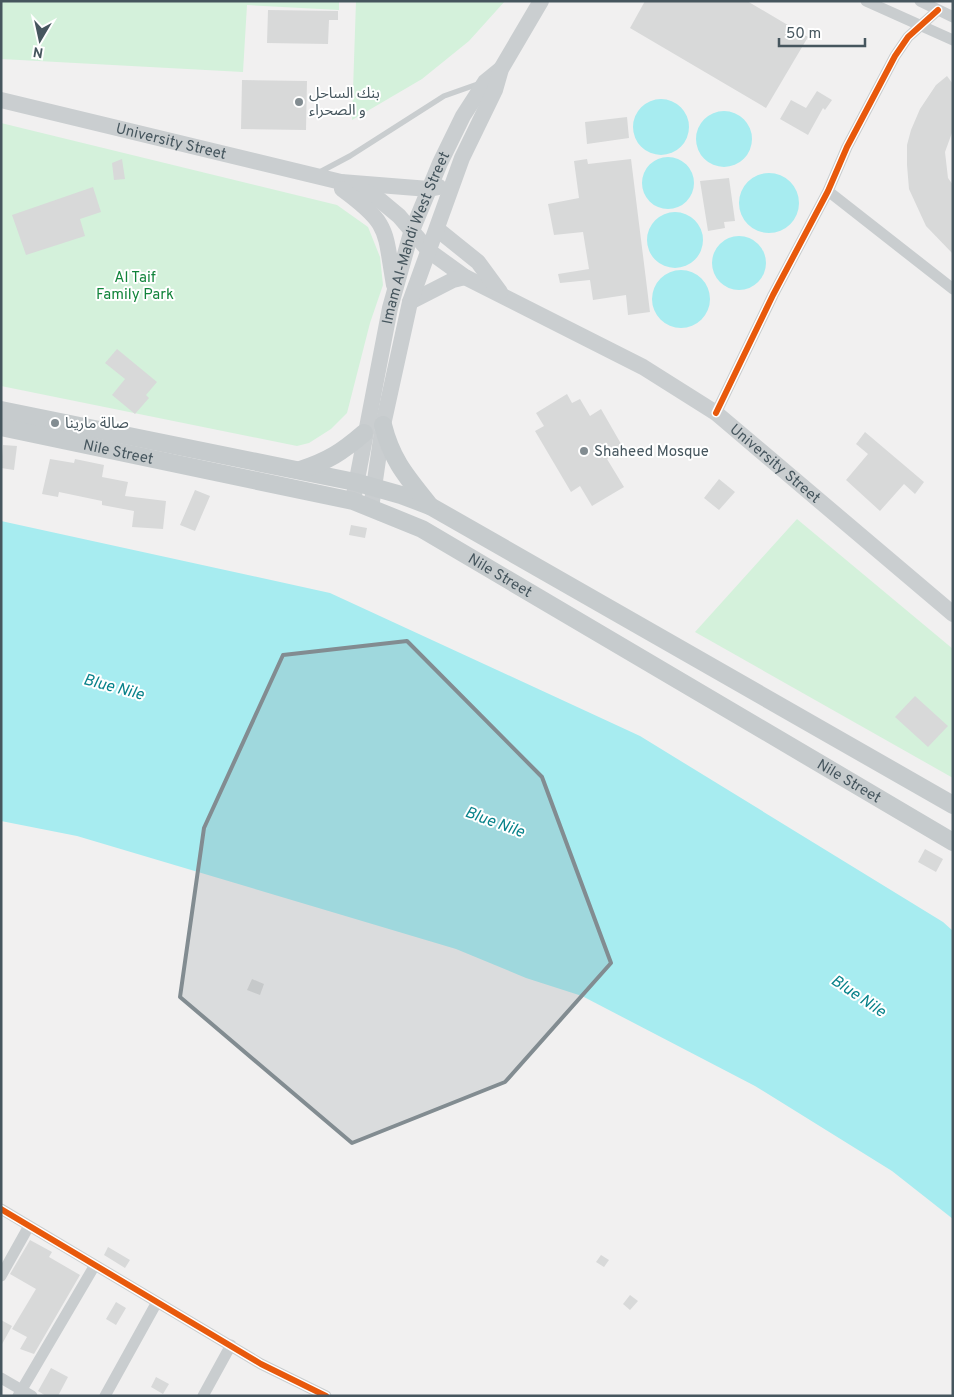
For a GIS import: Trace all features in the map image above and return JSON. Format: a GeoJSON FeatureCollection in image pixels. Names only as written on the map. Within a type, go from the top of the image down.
{"type":"FeatureCollection","features":[{"type":"Feature","properties":{"kind":"main road","name":"Imam Al-Mahdi West Street"},"geometry":{"type":"LineString","coordinates":[[353,501],[364,433],[395,288],[411,233],[463,116],[485,82],[501,69],[541,1]]}},
{"type":"Feature","properties":{"kind":"main road"},"geometry":{"type":"LineString","coordinates":[[371,508],[383,425],[410,302],[453,182],[495,90],[501,69]]}},
{"type":"Feature","properties":{"kind":"main road","name":"University Street"},"geometry":{"type":"LineString","coordinates":[[1,100],[336,181],[429,189],[453,182]]}},
{"type":"Feature","properties":{"kind":"main road"},"geometry":{"type":"LineString","coordinates":[[336,181],[366,206],[381,223],[390,251],[395,288]]}},
{"type":"Feature","properties":{"kind":"main road","name":"University Street"},"geometry":{"type":"LineString","coordinates":[[336,181],[375,196],[394,211],[411,233],[429,251],[466,276],[643,368],[716,413],[953,614]]}},
{"type":"Feature","properties":{"kind":"main road","name":"University Street"},"geometry":{"type":"LineString","coordinates":[[437,228],[478,262],[503,296]]}},
{"type":"Feature","properties":{"kind":"main road"},"geometry":{"type":"LineString","coordinates":[[410,302],[434,288],[466,276]]}},
{"type":"Feature","properties":{"kind":"main road","name":"Nile Street"},"geometry":{"type":"LineString","coordinates":[[1,410],[355,482],[430,506],[953,805]]}},
{"type":"Feature","properties":{"kind":"main road"},"geometry":{"type":"LineString","coordinates":[[383,425],[390,450],[402,470],[430,506]]}},
{"type":"Feature","properties":{"kind":"main road","name":"Nile Street"},"geometry":{"type":"LineString","coordinates":[[1,427],[353,501],[422,529],[953,842]]}},
{"type":"Feature","properties":{"kind":"main road"},"geometry":{"type":"LineString","coordinates":[[299,470],[325,462],[344,451],[364,433]]}},
{"type":"Feature","properties":{"kind":"main road"},"geometry":{"type":"LineString","coordinates":[[212,471],[214,452]]}},
{"type":"Feature","properties":{"kind":"main road"},"geometry":{"type":"LineString","coordinates":[[551,605],[562,582]]}},
{"type":"Feature","properties":{"kind":"street"},"geometry":{"type":"LineString","coordinates":[[866,1],[953,40]]}},
{"type":"Feature","properties":{"kind":"street"},"geometry":{"type":"LineString","coordinates":[[920,1],[953,17]]}},
{"type":"Feature","properties":{"kind":"street"},"geometry":{"type":"LineString","coordinates":[[716,413],[773,295],[828,191],[847,147],[895,56],[908,37],[938,10]]}},
{"type":"Feature","properties":{"kind":"street"},"geometry":{"type":"LineString","coordinates":[[828,191],[953,289]]}},
{"type":"Feature","properties":{"kind":"street"},"geometry":{"type":"LineString","coordinates":[[1,1209],[261,1364],[326,1396]]}},
{"type":"Feature","properties":{"kind":"street"},"geometry":{"type":"LineString","coordinates":[[1,1276],[29,1226]]}},
{"type":"Feature","properties":{"kind":"street"},"geometry":{"type":"LineString","coordinates":[[20,1392],[95,1266]]}},
{"type":"Feature","properties":{"kind":"street"},"geometry":{"type":"LineString","coordinates":[[105,1396],[157,1302]]}},
{"type":"Feature","properties":{"kind":"street"},"geometry":{"type":"LineString","coordinates":[[203,1396],[231,1345]]}},
{"type":"Feature","properties":{"kind":"street"},"geometry":{"type":"LineString","coordinates":[[1,1378],[20,1392],[32,1396]]}},
{"type":"Feature","properties":{"kind":"lane"},"geometry":{"type":"LineString","coordinates":[[312,176],[350,156],[444,96],[485,82]]}},
{"type":"Feature","properties":{"kind":"highlighted area"},"geometry":{"type":"Polygon","coordinates":[[[407,641],[542,777],[611,963],[505,1082],[352,1143],[180,997],[204,828],[283,655],[407,641]]]}},
{"type":"Feature","properties":{"kind":"green space"},"geometry":{"type":"Polygon","coordinates":[[[1,1],[339,1],[339,10],[247,5],[243,72],[1,59],[1,1]]]}},
{"type":"Feature","properties":{"kind":"green space"},"geometry":{"type":"Polygon","coordinates":[[[356,1],[505,1],[469,41],[422,79],[352,120],[356,1]]]}},
{"type":"Feature","properties":{"kind":"green space","name":"Al Taif Family Park"},"geometry":{"type":"Polygon","coordinates":[[[1,123],[337,205],[368,227],[380,257],[383,285],[370,323],[347,413],[331,429],[309,443],[297,446],[1,386],[1,123]]]}},
{"type":"Feature","properties":{"kind":"green space"},"geometry":{"type":"Polygon","coordinates":[[[797,519],[953,649],[953,778],[695,632],[797,519]]]}},
{"type":"Feature","properties":{"kind":"water"},"geometry":{"type":"Polygon","coordinates":[[[661,99],[672,101],[681,107],[687,116],[689,127],[687,138],[681,147],[672,153],[661,155],[650,153],[641,147],[635,138],[633,127],[635,116],[641,107],[650,101],[661,99]]]}},
{"type":"Feature","properties":{"kind":"water"},"geometry":{"type":"Polygon","coordinates":[[[724,111],[735,113],[744,119],[750,128],[752,139],[750,150],[744,159],[735,165],[724,167],[713,165],[704,159],[698,150],[696,139],[698,128],[704,119],[713,113],[724,111]]]}},
{"type":"Feature","properties":{"kind":"water"},"geometry":{"type":"Polygon","coordinates":[[[668,157],[678,159],[686,165],[692,173],[694,183],[692,193],[686,201],[678,207],[668,209],[658,207],[650,201],[644,193],[642,183],[644,173],[650,165],[658,159],[668,157]]]}},
{"type":"Feature","properties":{"kind":"water"},"geometry":{"type":"Polygon","coordinates":[[[769,173],[786,178],[794,186],[799,203],[794,220],[786,228],[769,233],[752,228],[744,220],[739,203],[744,186],[752,178],[769,173]]]}},
{"type":"Feature","properties":{"kind":"water"},"geometry":{"type":"Polygon","coordinates":[[[670,212],[680,212],[695,220],[701,229],[703,240],[701,251],[695,260],[680,268],[670,268],[659,263],[652,256],[647,245],[647,235],[652,224],[659,217],[670,212]]]}},
{"type":"Feature","properties":{"kind":"water"},"geometry":{"type":"Polygon","coordinates":[[[734,236],[744,236],[754,240],[762,248],[766,263],[762,278],[754,286],[744,290],[734,290],[724,286],[716,278],[712,268],[712,258],[716,248],[724,240],[734,236]]]}},
{"type":"Feature","properties":{"kind":"water"},"geometry":{"type":"Polygon","coordinates":[[[681,270],[697,275],[705,283],[710,299],[705,315],[697,323],[681,328],[665,323],[657,315],[652,299],[657,283],[665,275],[681,270]]]}},
{"type":"Feature","properties":{"kind":"water","name":"Blue Nile"},"geometry":{"type":"Polygon","coordinates":[[[1,521],[330,593],[640,736],[943,922],[953,931],[953,1219],[892,1171],[755,1086],[582,996],[526,978],[456,949],[77,836],[1,821],[1,521]]]}},
{"type":"Feature","properties":{"kind":"building"},"geometry":{"type":"Polygon","coordinates":[[[645,1],[747,1],[808,37],[766,108],[630,28],[645,1]]]}},
{"type":"Feature","properties":{"kind":"building"},"geometry":{"type":"Polygon","coordinates":[[[268,10],[338,11],[338,20],[329,20],[328,44],[267,43],[268,10]]]}},
{"type":"Feature","properties":{"kind":"building"},"geometry":{"type":"Polygon","coordinates":[[[947,76],[953,84],[953,130],[945,152],[948,178],[953,185],[953,254],[926,226],[909,189],[907,165],[907,145],[920,109],[936,85],[947,76]]]}},
{"type":"Feature","properties":{"kind":"building"},"geometry":{"type":"Polygon","coordinates":[[[242,80],[307,81],[306,130],[241,129],[242,80]]]}},
{"type":"Feature","properties":{"kind":"building"},"geometry":{"type":"Polygon","coordinates":[[[817,91],[832,100],[825,110],[823,108],[808,135],[780,119],[791,100],[806,108],[817,91]]]}},
{"type":"Feature","properties":{"kind":"building"},"geometry":{"type":"Polygon","coordinates":[[[627,117],[629,138],[587,144],[585,122],[627,117]]]}},
{"type":"Feature","properties":{"kind":"building"},"geometry":{"type":"Polygon","coordinates":[[[122,159],[125,179],[114,180],[112,163],[122,159]]]}},
{"type":"Feature","properties":{"kind":"building"},"geometry":{"type":"Polygon","coordinates":[[[587,159],[588,164],[631,159],[650,312],[628,315],[626,295],[593,300],[590,280],[560,283],[558,274],[589,269],[583,232],[554,235],[548,204],[579,198],[574,161],[587,159]]]}},
{"type":"Feature","properties":{"kind":"building"},"geometry":{"type":"Polygon","coordinates":[[[729,178],[735,221],[724,222],[725,228],[708,231],[700,181],[729,178]]]}},
{"type":"Feature","properties":{"kind":"building"},"geometry":{"type":"Polygon","coordinates":[[[93,187],[101,212],[80,219],[85,236],[26,255],[12,215],[93,187]]]}},
{"type":"Feature","properties":{"kind":"building"},"geometry":{"type":"Polygon","coordinates":[[[117,349],[157,382],[146,395],[149,398],[135,414],[112,395],[125,379],[105,363],[117,349]]]}},
{"type":"Feature","properties":{"kind":"building","name":"Shaheed Mosque"},"geometry":{"type":"Polygon","coordinates":[[[567,394],[572,403],[580,399],[590,416],[601,409],[624,449],[607,459],[624,487],[592,506],[580,486],[571,492],[535,431],[544,426],[536,413],[567,394]]]}},
{"type":"Feature","properties":{"kind":"building"},"geometry":{"type":"Polygon","coordinates":[[[865,432],[924,482],[915,494],[904,484],[880,511],[846,480],[868,454],[856,444],[865,432]]]}},
{"type":"Feature","properties":{"kind":"building"},"geometry":{"type":"Polygon","coordinates":[[[3,445],[17,446],[14,470],[1,468],[3,445]]]}},
{"type":"Feature","properties":{"kind":"building"},"geometry":{"type":"Polygon","coordinates":[[[50,459],[74,463],[75,459],[104,465],[102,477],[128,482],[125,496],[166,501],[163,529],[132,527],[134,511],[102,505],[102,501],[59,492],[58,497],[42,494],[50,459]]]}},
{"type":"Feature","properties":{"kind":"building"},"geometry":{"type":"Polygon","coordinates":[[[719,479],[735,492],[719,510],[704,498],[719,479]]]}},
{"type":"Feature","properties":{"kind":"building"},"geometry":{"type":"Polygon","coordinates":[[[195,490],[210,496],[195,531],[180,525],[195,490]]]}},
{"type":"Feature","properties":{"kind":"building"},"geometry":{"type":"Polygon","coordinates":[[[351,525],[367,528],[365,538],[349,535],[351,525]]]}},
{"type":"Feature","properties":{"kind":"building"},"geometry":{"type":"Polygon","coordinates":[[[915,696],[948,726],[928,747],[895,717],[915,696]]]}},
{"type":"Feature","properties":{"kind":"building"},"geometry":{"type":"Polygon","coordinates":[[[925,849],[943,859],[936,872],[918,862],[925,849]]]}},
{"type":"Feature","properties":{"kind":"building"},"geometry":{"type":"Polygon","coordinates":[[[252,979],[264,984],[260,995],[247,990],[252,979]]]}},
{"type":"Feature","properties":{"kind":"building"},"geometry":{"type":"Polygon","coordinates":[[[30,1240],[52,1252],[49,1257],[80,1275],[34,1354],[20,1349],[27,1337],[12,1329],[36,1289],[10,1274],[30,1240]]]}},
{"type":"Feature","properties":{"kind":"building"},"geometry":{"type":"Polygon","coordinates":[[[108,1247],[130,1260],[125,1268],[104,1255],[108,1247]]]}},
{"type":"Feature","properties":{"kind":"building"},"geometry":{"type":"Polygon","coordinates":[[[601,1255],[609,1260],[604,1267],[596,1262],[601,1255]]]}},
{"type":"Feature","properties":{"kind":"building"},"geometry":{"type":"Polygon","coordinates":[[[630,1295],[638,1301],[630,1310],[623,1304],[630,1295]]]}},
{"type":"Feature","properties":{"kind":"building"},"geometry":{"type":"Polygon","coordinates":[[[116,1302],[126,1308],[116,1325],[106,1319],[116,1302]]]}},
{"type":"Feature","properties":{"kind":"building"},"geometry":{"type":"Polygon","coordinates":[[[1,1320],[12,1326],[1,1346],[1,1320]]]}},
{"type":"Feature","properties":{"kind":"building"},"geometry":{"type":"Polygon","coordinates":[[[51,1368],[68,1377],[58,1396],[46,1396],[38,1391],[51,1368]]]}},
{"type":"Feature","properties":{"kind":"building"},"geometry":{"type":"Polygon","coordinates":[[[156,1377],[169,1384],[163,1394],[151,1387],[156,1377]]]}},
{"type":"Feature","properties":{"kind":"cycle path"},"geometry":{"type":"LineString","coordinates":[[716,413],[773,295],[828,191],[847,147],[895,56],[908,37],[938,10]]}},
{"type":"Feature","properties":{"kind":"cycle path"},"geometry":{"type":"LineString","coordinates":[[1,1209],[261,1364],[326,1396]]}},
{"type":"Feature","properties":{"kind":"place","name":"بنك الساحل و الصحراء"},"geometry":{"type":"Point","coordinates":[299,102]}},
{"type":"Feature","properties":{"kind":"place","name":"صالة مارينا"},"geometry":{"type":"Point","coordinates":[55,423]}},
{"type":"Feature","properties":{"kind":"place","name":"Shaheed Mosque"},"geometry":{"type":"Point","coordinates":[584,451]}}]}
